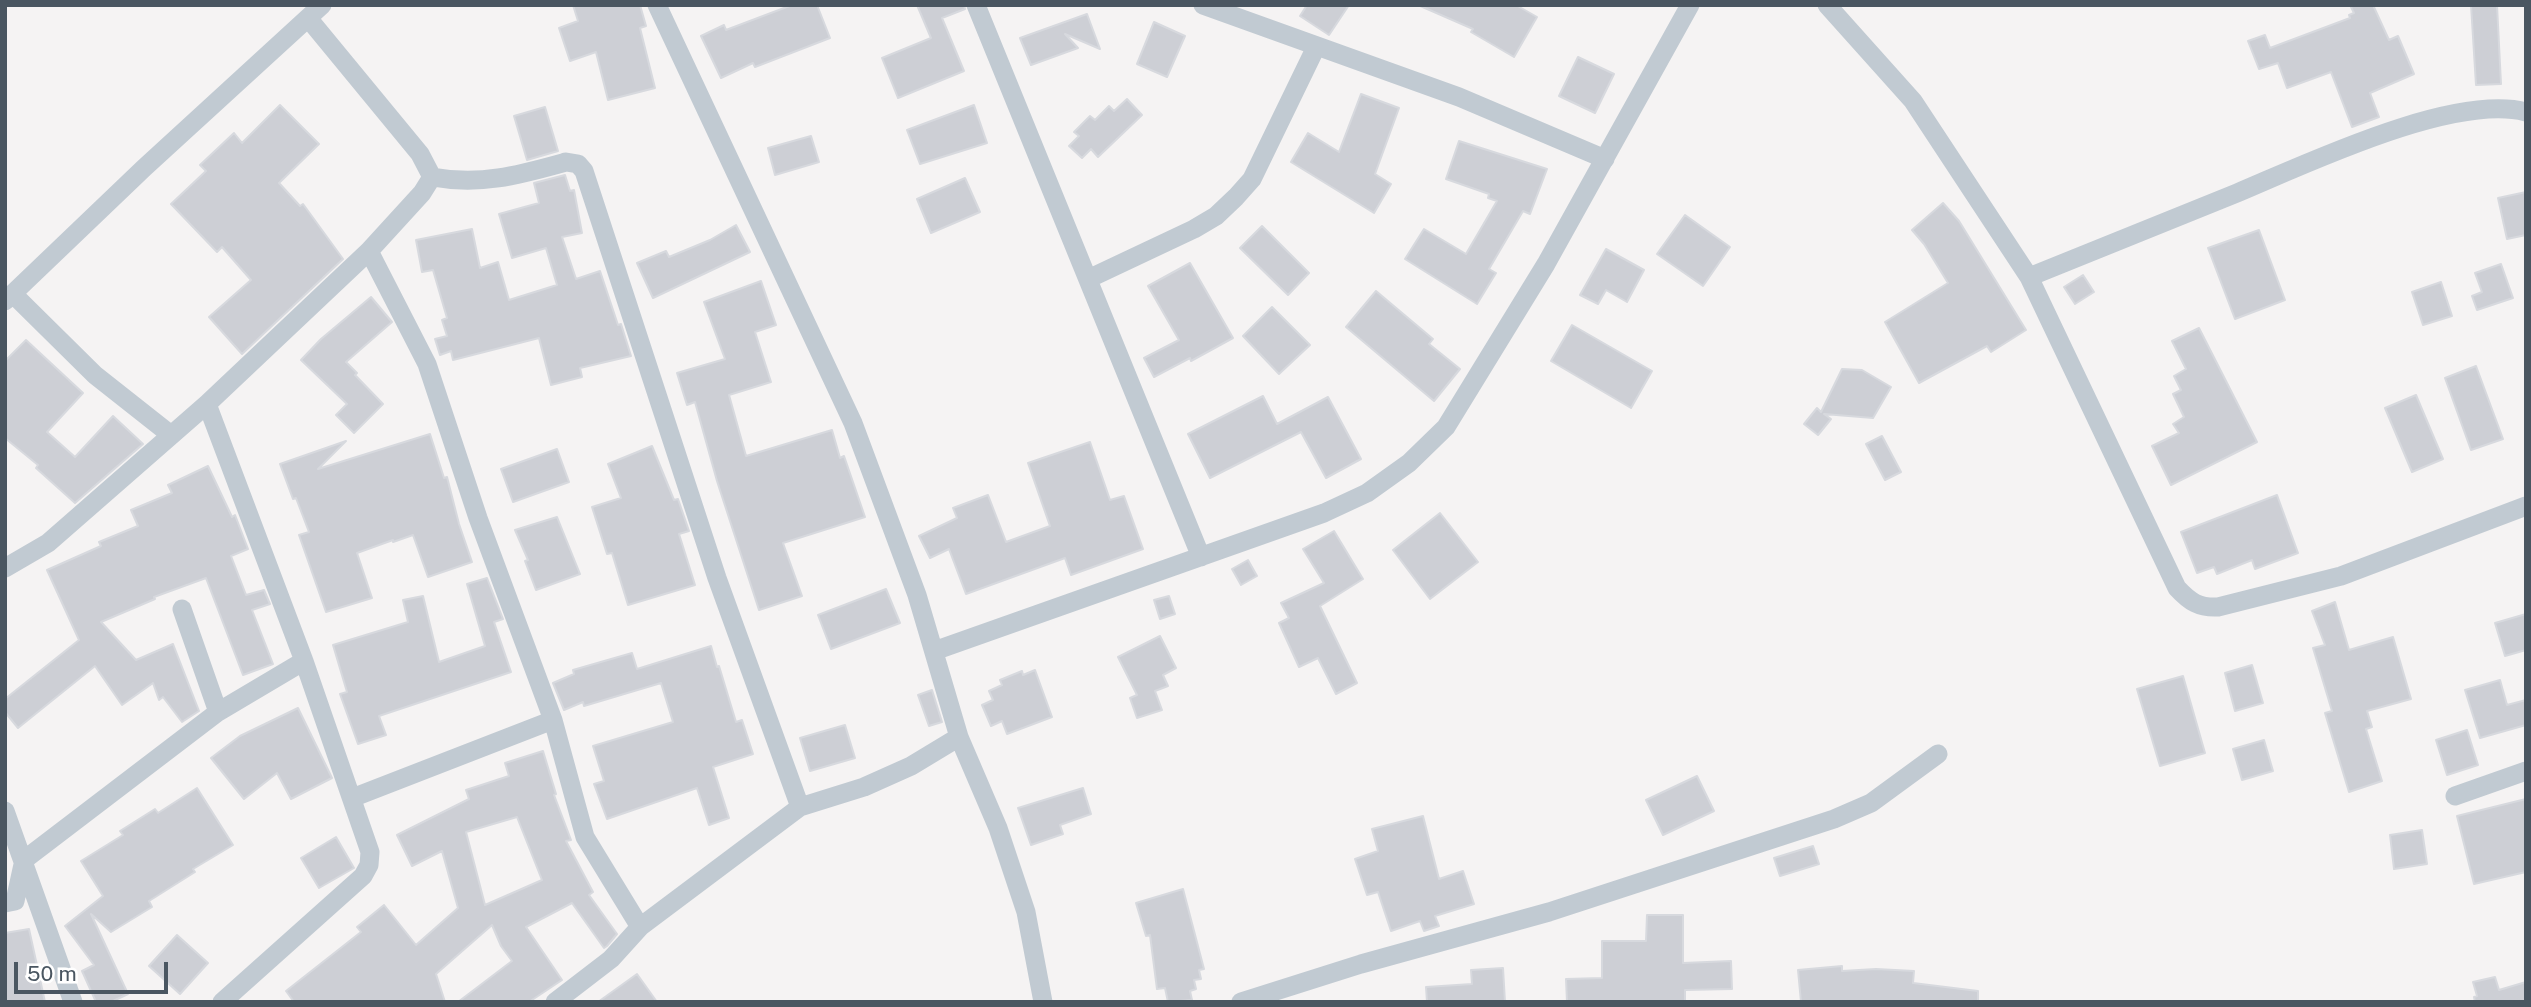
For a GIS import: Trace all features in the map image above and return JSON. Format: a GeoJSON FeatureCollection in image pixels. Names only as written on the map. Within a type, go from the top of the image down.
{"type":"FeatureCollection","features":[{"type":"Feature","properties":{"kind":"street"},"geometry":{"type":"LineString","coordinates":[[657,5],[853,423],[918,595],[959,737],[998,828],[1026,912],[1043,1002]]}},
{"type":"Feature","properties":{"kind":"street"},"geometry":{"type":"LineString","coordinates":[[976,5],[1200,557]]}},
{"type":"Feature","properties":{"kind":"street"},"geometry":{"type":"LineString","coordinates":[[1203,5],[1459,97],[1605,159]]}},
{"type":"Feature","properties":{"kind":"street"},"geometry":{"type":"LineString","coordinates":[[934,652],[1324,513],[1367,493],[1409,463],[1446,427],[1546,264],[1690,5]]}},
{"type":"Feature","properties":{"kind":"street"},"geometry":{"type":"LineString","coordinates":[[1827,5],[1913,101],[2029,277],[2177,588],[2191,603],[2218,607],[2341,576],[2526,506]]}},
{"type":"Feature","properties":{"kind":"street"},"geometry":{"type":"LineString","coordinates":[[171,435],[95,375],[9,298],[315,12],[420,154],[432,177]]}},
{"type":"Feature","properties":{"kind":"street"},"geometry":{"type":"LineString","coordinates":[[1087,279],[1194,229],[1227,207],[1252,179],[1316,47]]}},
{"type":"Feature","properties":{"kind":"street"},"geometry":{"type":"LineString","coordinates":[[2029,277],[2365,140],[2462,111],[2512,109],[2526,112]]}},
{"type":"Feature","properties":{"kind":"street"},"geometry":{"type":"LineString","coordinates":[[432,177],[458,182],[486,181],[566,162],[578,164],[584,171],[717,578],[800,807]]}},
{"type":"Feature","properties":{"kind":"street"},"geometry":{"type":"LineString","coordinates":[[5,568],[48,543],[207,404],[369,251],[422,192],[432,177]]}},
{"type":"Feature","properties":{"kind":"street"},"geometry":{"type":"LineString","coordinates":[[369,251],[427,364],[478,517],[553,720],[586,837],[640,927]]}},
{"type":"Feature","properties":{"kind":"street"},"geometry":{"type":"LineString","coordinates":[[207,404],[304,662],[370,852],[369,865],[363,876],[222,1002]]}},
{"type":"Feature","properties":{"kind":"street"},"geometry":{"type":"LineString","coordinates":[[182,609],[218,712]]}},
{"type":"Feature","properties":{"kind":"street"},"geometry":{"type":"LineString","coordinates":[[5,902],[15,901],[24,860],[218,712],[304,662]]}},
{"type":"Feature","properties":{"kind":"street"},"geometry":{"type":"LineString","coordinates":[[352,798],[553,720]]}},
{"type":"Feature","properties":{"kind":"street"},"geometry":{"type":"LineString","coordinates":[[555,1002],[611,958],[640,927],[800,807],[864,787],[911,766],[959,737]]}},
{"type":"Feature","properties":{"kind":"street"},"geometry":{"type":"LineString","coordinates":[[1241,1002],[1361,964],[1549,912],[1834,819],[1871,803],[1938,754]]}},
{"type":"Feature","properties":{"kind":"street"},"geometry":{"type":"LineString","coordinates":[[2455,796],[2526,771]]}},
{"type":"Feature","properties":{"kind":"street"},"geometry":{"type":"LineString","coordinates":[[5,811],[73,1002]]}},
{"type":"Feature","properties":{"kind":"building"},"geometry":{"type":"Polygon","coordinates":[[[573,5],[640,5],[646,26],[640,28],[655,88],[608,100],[596,52],[570,61],[559,28],[578,21],[573,5]]]}},
{"type":"Feature","properties":{"kind":"building"},"geometry":{"type":"Polygon","coordinates":[[[792,5],[817,5],[830,38],[755,67],[753,63],[721,78],[701,36],[724,25],[726,30],[792,5]]]}},
{"type":"Feature","properties":{"kind":"building"},"geometry":{"type":"Polygon","coordinates":[[[917,5],[964,5],[965,9],[942,18],[964,71],[898,98],[882,58],[931,38],[917,5]]]}},
{"type":"Feature","properties":{"kind":"building"},"geometry":{"type":"Polygon","coordinates":[[[1307,5],[1349,5],[1329,35],[1300,16],[1307,5]]]}},
{"type":"Feature","properties":{"kind":"building"},"geometry":{"type":"Polygon","coordinates":[[[1418,5],[1516,5],[1537,17],[1514,57],[1471,32],[1473,29],[1418,5]]]}},
{"type":"Feature","properties":{"kind":"building"},"geometry":{"type":"Polygon","coordinates":[[[2350,5],[2373,5],[2389,40],[2398,36],[2414,74],[2370,93],[2379,117],[2352,127],[2331,72],[2287,88],[2278,63],[2259,69],[2248,41],[2265,35],[2270,48],[2350,18],[2349,15],[2354,13],[2350,5]]]}},
{"type":"Feature","properties":{"kind":"building"},"geometry":{"type":"Polygon","coordinates":[[[2471,5],[2497,5],[2501,84],[2476,85],[2471,5]]]}},
{"type":"Feature","properties":{"kind":"building"},"geometry":{"type":"Polygon","coordinates":[[[1087,14],[1100,49],[1065,34],[1078,48],[1031,65],[1020,38],[1087,14]]]}},
{"type":"Feature","properties":{"kind":"building"},"geometry":{"type":"Polygon","coordinates":[[[1154,22],[1185,36],[1167,77],[1137,64],[1154,22]]]}},
{"type":"Feature","properties":{"kind":"building"},"geometry":{"type":"Polygon","coordinates":[[[1578,57],[1614,74],[1595,113],[1559,96],[1578,57]]]}},
{"type":"Feature","properties":{"kind":"building"},"geometry":{"type":"Polygon","coordinates":[[[1361,94],[1399,108],[1375,174],[1391,184],[1374,213],[1291,162],[1308,133],[1339,152],[1361,94]]]}},
{"type":"Feature","properties":{"kind":"building"},"geometry":{"type":"Polygon","coordinates":[[[1127,99],[1142,115],[1098,157],[1091,149],[1082,158],[1069,146],[1079,136],[1074,132],[1090,116],[1095,120],[1109,106],[1114,111],[1127,99]]]}},
{"type":"Feature","properties":{"kind":"building"},"geometry":{"type":"Polygon","coordinates":[[[280,105],[319,144],[279,183],[300,206],[303,204],[343,259],[242,354],[209,317],[251,280],[222,247],[217,252],[171,204],[206,171],[200,165],[234,133],[242,143],[280,105]]]}},
{"type":"Feature","properties":{"kind":"building"},"geometry":{"type":"Polygon","coordinates":[[[974,105],[987,143],[920,164],[907,130],[974,105]]]}},
{"type":"Feature","properties":{"kind":"building"},"geometry":{"type":"Polygon","coordinates":[[[545,107],[558,151],[527,160],[514,116],[545,107]]]}},
{"type":"Feature","properties":{"kind":"building"},"geometry":{"type":"Polygon","coordinates":[[[811,136],[819,162],[775,175],[768,148],[811,136]]]}},
{"type":"Feature","properties":{"kind":"building"},"geometry":{"type":"Polygon","coordinates":[[[1459,141],[1547,169],[1530,214],[1523,211],[1489,269],[1496,273],[1477,304],[1405,259],[1424,229],[1466,254],[1497,201],[1488,198],[1489,194],[1446,179],[1459,141]]]}},
{"type":"Feature","properties":{"kind":"building"},"geometry":{"type":"Polygon","coordinates":[[[565,175],[570,191],[574,190],[582,233],[562,237],[576,279],[600,271],[631,356],[580,368],[582,377],[551,385],[539,338],[453,360],[451,351],[440,355],[435,339],[447,336],[442,320],[447,318],[433,270],[422,272],[416,240],[472,229],[480,268],[498,262],[509,300],[557,285],[546,248],[512,258],[499,214],[539,203],[534,183],[565,175]]]}},
{"type":"Feature","properties":{"kind":"building"},"geometry":{"type":"Polygon","coordinates":[[[965,178],[980,212],[931,233],[917,199],[965,178]]]}},
{"type":"Feature","properties":{"kind":"building"},"geometry":{"type":"Polygon","coordinates":[[[2526,192],[2526,235],[2507,239],[2498,198],[2526,192]]]}},
{"type":"Feature","properties":{"kind":"building"},"geometry":{"type":"Polygon","coordinates":[[[1943,203],[1959,221],[2026,330],[1991,352],[1987,346],[1919,383],[1885,322],[1948,283],[1912,230],[1943,203]]]}},
{"type":"Feature","properties":{"kind":"building"},"geometry":{"type":"Polygon","coordinates":[[[1685,215],[1730,247],[1703,286],[1657,254],[1685,215]]]}},
{"type":"Feature","properties":{"kind":"building"},"geometry":{"type":"Polygon","coordinates":[[[736,225],[750,252],[653,298],[637,263],[666,251],[669,257],[710,240],[736,225]]]}},
{"type":"Feature","properties":{"kind":"building"},"geometry":{"type":"Polygon","coordinates":[[[1262,226],[1309,273],[1288,295],[1240,248],[1262,226]]]}},
{"type":"Feature","properties":{"kind":"building"},"geometry":{"type":"Polygon","coordinates":[[[2259,230],[2285,300],[2235,319],[2208,248],[2259,230]]]}},
{"type":"Feature","properties":{"kind":"building"},"geometry":{"type":"Polygon","coordinates":[[[1606,249],[1644,270],[1627,302],[1606,290],[1598,304],[1580,295],[1606,249]]]}},
{"type":"Feature","properties":{"kind":"building"},"geometry":{"type":"Polygon","coordinates":[[[1190,263],[1233,338],[1154,377],[1144,358],[1179,340],[1148,286],[1190,263]]]}},
{"type":"Feature","properties":{"kind":"building"},"geometry":{"type":"Polygon","coordinates":[[[2501,264],[2513,298],[2477,310],[2472,296],[2482,292],[2475,273],[2501,264]]]}},
{"type":"Feature","properties":{"kind":"building"},"geometry":{"type":"Polygon","coordinates":[[[2083,275],[2094,292],[2075,304],[2064,287],[2083,275]]]}},
{"type":"Feature","properties":{"kind":"building"},"geometry":{"type":"Polygon","coordinates":[[[761,281],[776,325],[755,332],[771,382],[729,395],[746,456],[832,430],[840,458],[844,456],[865,517],[783,543],[802,596],[759,610],[717,481],[695,402],[687,405],[677,373],[725,359],[704,302],[761,281]]]}},
{"type":"Feature","properties":{"kind":"building"},"geometry":{"type":"Polygon","coordinates":[[[2441,282],[2452,316],[2423,325],[2412,292],[2441,282]]]}},
{"type":"Feature","properties":{"kind":"building"},"geometry":{"type":"Polygon","coordinates":[[[1376,291],[1433,339],[1429,344],[1460,369],[1434,401],[1346,327],[1376,291]]]}},
{"type":"Feature","properties":{"kind":"building"},"geometry":{"type":"Polygon","coordinates":[[[371,297],[392,322],[346,362],[383,404],[354,433],[336,415],[347,404],[301,360],[321,339],[371,297]]]}},
{"type":"Feature","properties":{"kind":"building"},"geometry":{"type":"Polygon","coordinates":[[[1272,307],[1310,345],[1279,374],[1243,336],[1272,307]]]}},
{"type":"Feature","properties":{"kind":"building"},"geometry":{"type":"Polygon","coordinates":[[[1572,325],[1652,371],[1631,408],[1551,361],[1572,325]]]}},
{"type":"Feature","properties":{"kind":"building"},"geometry":{"type":"Polygon","coordinates":[[[2199,328],[2257,442],[2171,485],[2152,446],[2179,433],[2173,424],[2184,417],[2173,394],[2181,390],[2174,376],[2186,369],[2172,341],[2199,328]]]}},
{"type":"Feature","properties":{"kind":"building"},"geometry":{"type":"Polygon","coordinates":[[[26,340],[83,393],[47,432],[75,457],[113,416],[143,444],[75,503],[36,468],[38,465],[5,438],[5,361],[26,340]]]}},
{"type":"Feature","properties":{"kind":"building"},"geometry":{"type":"Polygon","coordinates":[[[2476,366],[2503,439],[2471,450],[2445,378],[2476,366]]]}},
{"type":"Feature","properties":{"kind":"building"},"geometry":{"type":"Polygon","coordinates":[[[1842,369],[1862,370],[1891,387],[1873,418],[1824,414],[1831,419],[1818,435],[1804,424],[1817,408],[1821,412],[1842,369]]]}},
{"type":"Feature","properties":{"kind":"building"},"geometry":{"type":"Polygon","coordinates":[[[2416,395],[2443,459],[2412,472],[2385,408],[2416,395]]]}},
{"type":"Feature","properties":{"kind":"building"},"geometry":{"type":"Polygon","coordinates":[[[1263,396],[1277,424],[1328,397],[1361,459],[1326,478],[1301,432],[1210,478],[1188,434],[1263,396]]]}},
{"type":"Feature","properties":{"kind":"building"},"geometry":{"type":"Polygon","coordinates":[[[430,434],[444,478],[447,477],[472,562],[428,577],[413,535],[393,540],[357,553],[372,598],[326,612],[299,535],[309,532],[280,464],[346,441],[318,469],[430,434]]]}},
{"type":"Feature","properties":{"kind":"building"},"geometry":{"type":"Polygon","coordinates":[[[1882,436],[1901,472],[1885,480],[1866,444],[1882,436]]]}},
{"type":"Feature","properties":{"kind":"building"},"geometry":{"type":"Polygon","coordinates":[[[1090,442],[1110,500],[1124,496],[1143,549],[1071,575],[1065,558],[966,594],[949,549],[930,558],[919,536],[957,518],[953,508],[988,495],[1006,542],[1050,526],[1028,463],[1090,442]]]}},
{"type":"Feature","properties":{"kind":"building"},"geometry":{"type":"Polygon","coordinates":[[[652,446],[674,500],[678,499],[689,531],[679,534],[695,585],[628,605],[612,553],[607,554],[592,507],[621,498],[608,464],[652,446]]]}},
{"type":"Feature","properties":{"kind":"building"},"geometry":{"type":"Polygon","coordinates":[[[557,449],[569,482],[513,502],[501,469],[557,449]]]}},
{"type":"Feature","properties":{"kind":"building"},"geometry":{"type":"Polygon","coordinates":[[[208,466],[232,517],[235,515],[248,549],[231,556],[246,595],[264,590],[270,604],[252,610],[273,664],[243,675],[206,578],[154,597],[155,599],[101,622],[136,660],[173,644],[199,711],[182,722],[163,697],[159,700],[153,683],[122,705],[95,666],[18,728],[5,712],[5,699],[79,640],[47,570],[101,546],[99,542],[138,526],[131,510],[172,493],[168,485],[208,466]]]}},
{"type":"Feature","properties":{"kind":"building"},"geometry":{"type":"Polygon","coordinates":[[[2277,495],[2298,553],[2255,569],[2252,560],[2217,574],[2214,567],[2197,573],[2181,532],[2277,495]]]}},
{"type":"Feature","properties":{"kind":"building"},"geometry":{"type":"Polygon","coordinates":[[[1440,513],[1478,562],[1430,599],[1393,550],[1440,513]]]}},
{"type":"Feature","properties":{"kind":"building"},"geometry":{"type":"Polygon","coordinates":[[[557,517],[580,574],[536,590],[525,561],[528,560],[515,530],[557,517]]]}},
{"type":"Feature","properties":{"kind":"building"},"geometry":{"type":"Polygon","coordinates":[[[1334,531],[1363,579],[1320,606],[1357,683],[1336,694],[1318,658],[1299,667],[1279,623],[1289,618],[1281,603],[1324,583],[1303,549],[1334,531]]]}},
{"type":"Feature","properties":{"kind":"building"},"geometry":{"type":"Polygon","coordinates":[[[1248,560],[1257,576],[1241,585],[1232,569],[1248,560]]]}},
{"type":"Feature","properties":{"kind":"building"},"geometry":{"type":"Polygon","coordinates":[[[487,578],[503,619],[494,622],[511,672],[379,716],[386,735],[358,744],[340,694],[347,692],[333,645],[408,622],[403,600],[423,596],[439,662],[485,646],[467,584],[487,578]]]}},
{"type":"Feature","properties":{"kind":"building"},"geometry":{"type":"Polygon","coordinates":[[[886,589],[900,623],[831,649],[818,615],[886,589]]]}},
{"type":"Feature","properties":{"kind":"building"},"geometry":{"type":"Polygon","coordinates":[[[1169,596],[1175,614],[1160,619],[1154,600],[1169,596]]]}},
{"type":"Feature","properties":{"kind":"building"},"geometry":{"type":"Polygon","coordinates":[[[2335,602],[2349,650],[2393,637],[2411,699],[2367,711],[2372,727],[2366,729],[2382,781],[2349,792],[2325,713],[2332,711],[2313,648],[2325,645],[2312,611],[2335,602]]]}},
{"type":"Feature","properties":{"kind":"building"},"geometry":{"type":"Polygon","coordinates":[[[2526,614],[2526,650],[2505,656],[2495,623],[2526,614]]]}},
{"type":"Feature","properties":{"kind":"building"},"geometry":{"type":"Polygon","coordinates":[[[1160,636],[1176,668],[1163,675],[1168,686],[1155,691],[1162,710],[1137,718],[1130,698],[1137,695],[1118,657],[1160,636]]]}},
{"type":"Feature","properties":{"kind":"building"},"geometry":{"type":"Polygon","coordinates":[[[711,646],[736,722],[742,720],[753,754],[713,767],[729,818],[709,825],[697,788],[607,819],[594,784],[604,781],[593,746],[673,722],[661,683],[584,706],[583,702],[564,710],[553,683],[574,674],[573,670],[632,653],[637,669],[711,646]]]}},
{"type":"Feature","properties":{"kind":"building"},"geometry":{"type":"Polygon","coordinates":[[[2252,665],[2263,703],[2235,711],[2225,673],[2252,665]]]}},
{"type":"Feature","properties":{"kind":"building"},"geometry":{"type":"Polygon","coordinates":[[[1035,670],[1052,717],[1007,734],[1002,721],[991,726],[982,705],[993,700],[989,691],[1002,685],[1000,680],[1022,671],[1023,675],[1035,670]]]}},
{"type":"Feature","properties":{"kind":"building"},"geometry":{"type":"Polygon","coordinates":[[[2183,676],[2205,753],[2160,766],[2137,689],[2183,676]]]}},
{"type":"Feature","properties":{"kind":"building"},"geometry":{"type":"Polygon","coordinates":[[[2500,680],[2507,705],[2526,700],[2526,725],[2480,738],[2465,690],[2500,680]]]}},
{"type":"Feature","properties":{"kind":"building"},"geometry":{"type":"Polygon","coordinates":[[[932,690],[942,722],[929,726],[918,695],[932,690]]]}},
{"type":"Feature","properties":{"kind":"building"},"geometry":{"type":"Polygon","coordinates":[[[298,708],[332,778],[291,799],[277,773],[244,799],[211,758],[240,736],[298,708]]]}},
{"type":"Feature","properties":{"kind":"building"},"geometry":{"type":"Polygon","coordinates":[[[845,725],[855,758],[810,771],[800,738],[845,725]]]}},
{"type":"Feature","properties":{"kind":"building"},"geometry":{"type":"Polygon","coordinates":[[[2467,730],[2478,765],[2447,775],[2436,740],[2467,730]]]}},
{"type":"Feature","properties":{"kind":"building"},"geometry":{"type":"Polygon","coordinates":[[[2264,740],[2273,771],[2242,780],[2233,749],[2264,740]]]}},
{"type":"Feature","properties":{"kind":"building"},"geometry":{"type":"Polygon","coordinates":[[[543,751],[556,794],[554,795],[571,840],[566,841],[593,892],[589,895],[617,934],[607,946],[604,948],[572,903],[526,927],[562,980],[529,1002],[458,1002],[512,961],[501,946],[492,925],[436,974],[445,1002],[294,1002],[286,991],[361,932],[357,927],[384,905],[416,945],[458,908],[442,851],[412,866],[397,835],[469,799],[466,790],[509,776],[505,763],[543,751]],[[517,817],[466,832],[485,905],[542,880],[517,817]]]}},
{"type":"Feature","properties":{"kind":"building"},"geometry":{"type":"Polygon","coordinates":[[[1697,776],[1714,811],[1663,835],[1646,800],[1697,776]]]}},
{"type":"Feature","properties":{"kind":"building"},"geometry":{"type":"Polygon","coordinates":[[[197,788],[233,845],[193,869],[195,872],[149,901],[152,907],[111,932],[91,914],[128,994],[111,1002],[96,1002],[82,971],[94,965],[65,926],[103,896],[81,861],[123,835],[120,831],[155,809],[158,813],[197,788]]]}},
{"type":"Feature","properties":{"kind":"building"},"geometry":{"type":"Polygon","coordinates":[[[1083,788],[1091,814],[1060,825],[1063,834],[1031,845],[1018,808],[1083,788]]]}},
{"type":"Feature","properties":{"kind":"building"},"geometry":{"type":"Polygon","coordinates":[[[2526,799],[2526,872],[2474,884],[2457,816],[2526,799]]]}},
{"type":"Feature","properties":{"kind":"building"},"geometry":{"type":"Polygon","coordinates":[[[1423,816],[1439,879],[1463,871],[1474,904],[1435,916],[1439,926],[1424,931],[1420,921],[1391,931],[1378,892],[1367,895],[1355,859],[1378,851],[1372,829],[1423,816]]]}},
{"type":"Feature","properties":{"kind":"building"},"geometry":{"type":"Polygon","coordinates":[[[2422,830],[2427,864],[2394,869],[2390,835],[2422,830]]]}},
{"type":"Feature","properties":{"kind":"building"},"geometry":{"type":"Polygon","coordinates":[[[336,837],[354,868],[319,888],[301,858],[336,837]]]}},
{"type":"Feature","properties":{"kind":"building"},"geometry":{"type":"Polygon","coordinates":[[[1813,846],[1819,864],[1780,876],[1774,858],[1813,846]]]}},
{"type":"Feature","properties":{"kind":"building"},"geometry":{"type":"Polygon","coordinates":[[[1183,889],[1204,969],[1199,970],[1201,979],[1194,980],[1196,989],[1190,991],[1192,1000],[1168,1002],[1165,988],[1157,989],[1150,935],[1146,936],[1136,903],[1183,889]]]}},
{"type":"Feature","properties":{"kind":"building"},"geometry":{"type":"Polygon","coordinates":[[[1647,915],[1683,915],[1683,963],[1731,961],[1732,989],[1685,990],[1685,1002],[1567,1002],[1566,979],[1602,978],[1602,941],[1646,941],[1647,915]]]}},
{"type":"Feature","properties":{"kind":"building"},"geometry":{"type":"Polygon","coordinates":[[[29,929],[45,1002],[5,1002],[5,933],[29,929]]]}},
{"type":"Feature","properties":{"kind":"building"},"geometry":{"type":"Polygon","coordinates":[[[177,935],[208,963],[180,994],[149,966],[177,935]]]}},
{"type":"Feature","properties":{"kind":"building"},"geometry":{"type":"Polygon","coordinates":[[[1842,966],[1842,971],[1914,971],[1913,983],[1978,991],[1978,1002],[1801,1002],[1798,970],[1842,966]]]}},
{"type":"Feature","properties":{"kind":"building"},"geometry":{"type":"Polygon","coordinates":[[[1503,968],[1505,1002],[1427,1002],[1426,987],[1472,984],[1471,970],[1503,968]]]}},
{"type":"Feature","properties":{"kind":"building"},"geometry":{"type":"Polygon","coordinates":[[[637,974],[657,1002],[598,1002],[637,974]]]}},
{"type":"Feature","properties":{"kind":"building"},"geometry":{"type":"Polygon","coordinates":[[[2495,977],[2499,990],[2526,982],[2526,1002],[2475,1002],[2474,997],[2477,996],[2473,982],[2495,977]]]}}]}
